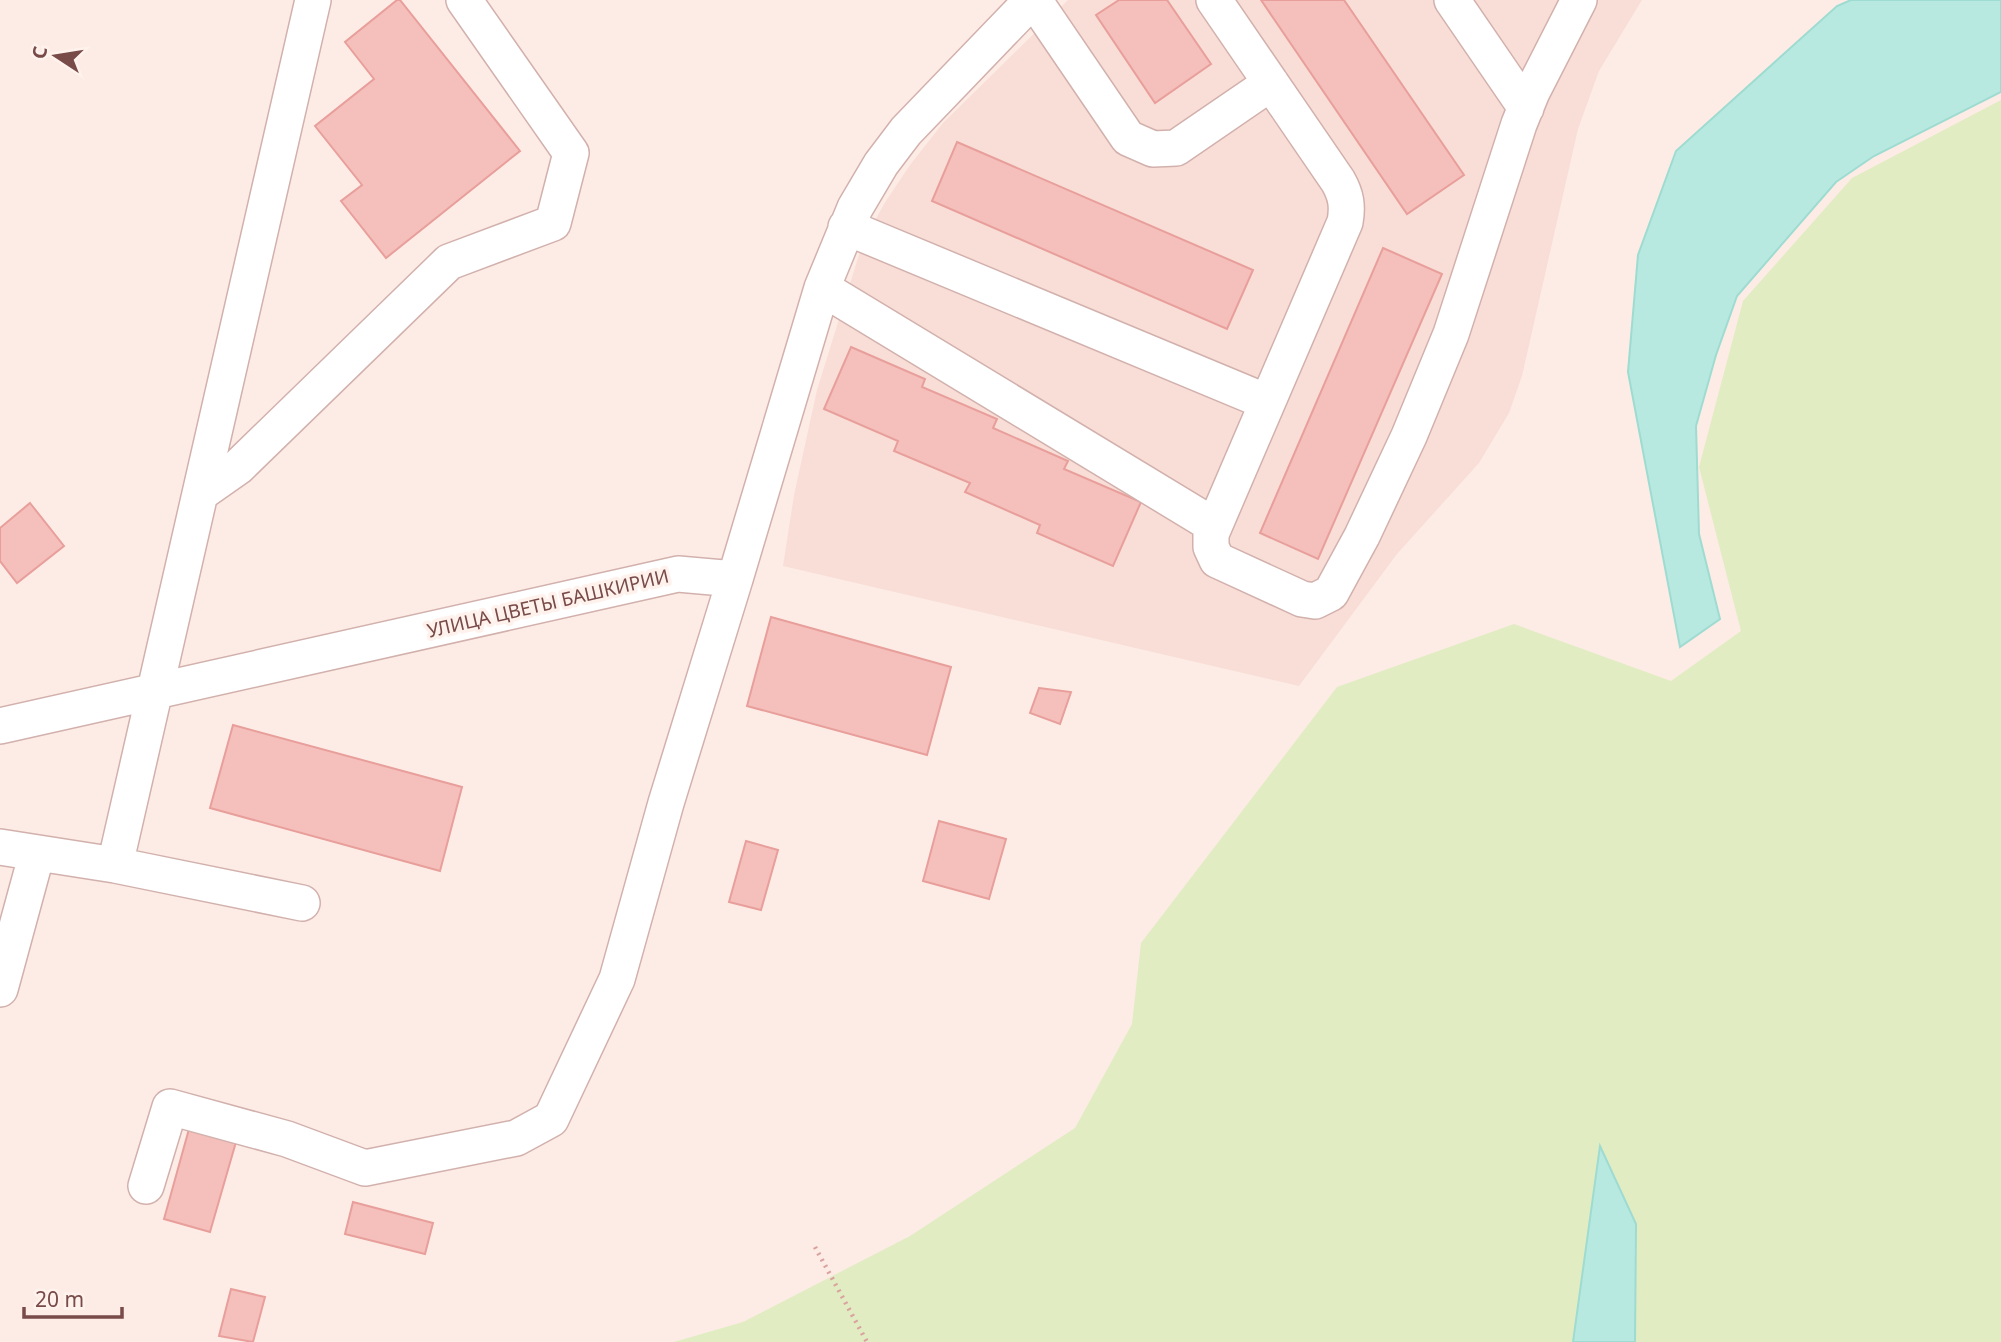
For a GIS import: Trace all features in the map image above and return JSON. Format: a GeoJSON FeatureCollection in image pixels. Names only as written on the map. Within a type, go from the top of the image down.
{"type":"FeatureCollection","features":[{"type":"Feature","properties":{"kind":"street"},"geometry":{"type":"LineString","coordinates":[[115,864],[313,0]]}},
{"type":"Feature","properties":{"kind":"street"},"geometry":{"type":"LineString","coordinates":[[201,493],[238,467],[449,262],[553,223],[571,153],[464,0]]}},
{"type":"Feature","properties":{"kind":"street"},"geometry":{"type":"LineString","coordinates":[[146,1186],[170,1107],[287,1139],[365,1168],[516,1138],[551,1119],[617,979],[666,803],[822,288],[846,227],[881,164],[906,131],[1033,0],[1128,138],[1141,145],[1153,149],[1176,148],[1271,83]]}},
{"type":"Feature","properties":{"kind":"street"},"geometry":{"type":"LineString","coordinates":[[1214,0],[1343,190],[1347,209],[1345,222],[1211,534],[1211,547],[1217,560],[1309,601],[1323,599],[1331,593],[1381,496],[1428,392],[1451,334],[1526,108],[1579,0]]}},
{"type":"Feature","properties":{"kind":"street"},"geometry":{"type":"LineString","coordinates":[[1451,0],[1526,108]]}},
{"type":"Feature","properties":{"kind":"street"},"geometry":{"type":"LineString","coordinates":[[846,227],[1267,402]]}},
{"type":"Feature","properties":{"kind":"street"},"geometry":{"type":"LineString","coordinates":[[822,288],[1213,525]]}},
{"type":"Feature","properties":{"kind":"street","name":"УЛИЦА ЦВЕТЫ БАШКИРИИ"},"geometry":{"type":"LineString","coordinates":[[0,726],[678,574],[735,579]]}},
{"type":"Feature","properties":{"kind":"street"},"geometry":{"type":"LineString","coordinates":[[0,847],[115,864],[302,903]]}},
{"type":"Feature","properties":{"kind":"street"},"geometry":{"type":"LineString","coordinates":[[0,989],[37,853]]}},
{"type":"Feature","properties":{"kind":"path"},"geometry":{"type":"LineString","coordinates":[[815,1247],[867,1342]]}},
{"type":"Feature","properties":{"kind":"shaded area"},"geometry":{"type":"Polygon","coordinates":[[[1068,0],[1642,0],[1599,71],[1578,129],[1522,376],[1509,413],[1479,463],[1397,554],[1299,686],[783,566],[794,495],[817,390],[862,245],[884,204],[943,123],[1068,0]]]}},
{"type":"Feature","properties":{"kind":"green space"},"geometry":{"type":"Polygon","coordinates":[[[2001,100],[2001,1342],[674,1342],[743,1322],[910,1236],[1075,1128],[1132,1024],[1141,943],[1337,687],[1514,624],[1671,681],[1741,631],[1699,467],[1743,301],[1852,178],[2001,100]]]}},
{"type":"Feature","properties":{"kind":"water"},"geometry":{"type":"Polygon","coordinates":[[[1851,0],[2001,0],[2001,92],[1874,156],[1836,182],[1737,296],[1716,355],[1696,426],[1699,534],[1720,619],[1680,647],[1628,372],[1638,255],[1676,151],[1837,6],[1851,0]]]}},
{"type":"Feature","properties":{"kind":"water"},"geometry":{"type":"Polygon","coordinates":[[[1600,1146],[1636,1224],[1635,1342],[1573,1342],[1600,1146]]]}},
{"type":"Feature","properties":{"kind":"building"},"geometry":{"type":"Polygon","coordinates":[[[400,0],[520,151],[386,258],[341,201],[362,185],[315,126],[374,79],[345,42],[400,0]]]}},
{"type":"Feature","properties":{"kind":"building"},"geometry":{"type":"Polygon","coordinates":[[[1119,0],[1167,0],[1211,64],[1155,103],[1096,15],[1119,0]]]}},
{"type":"Feature","properties":{"kind":"building"},"geometry":{"type":"Polygon","coordinates":[[[1261,0],[1344,0],[1464,175],[1407,214],[1261,0]]]}},
{"type":"Feature","properties":{"kind":"building"},"geometry":{"type":"Polygon","coordinates":[[[957,142],[1253,270],[1227,329],[932,201],[957,142]]]}},
{"type":"Feature","properties":{"kind":"building"},"geometry":{"type":"Polygon","coordinates":[[[1383,248],[1442,274],[1318,559],[1260,533],[1383,248]]]}},
{"type":"Feature","properties":{"kind":"building"},"geometry":{"type":"Polygon","coordinates":[[[851,347],[925,379],[922,387],[997,419],[993,428],[1068,461],[1064,469],[1141,502],[1113,566],[1037,533],[1040,525],[965,492],[970,483],[894,451],[898,441],[824,409],[851,347]]]}},
{"type":"Feature","properties":{"kind":"building"},"geometry":{"type":"Polygon","coordinates":[[[30,503],[64,546],[17,583],[0,561],[0,528],[30,503]]]}},
{"type":"Feature","properties":{"kind":"building"},"geometry":{"type":"Polygon","coordinates":[[[771,617],[951,667],[927,755],[747,706],[771,617]]]}},
{"type":"Feature","properties":{"kind":"building"},"geometry":{"type":"Polygon","coordinates":[[[1039,688],[1071,692],[1060,724],[1030,713],[1039,688]]]}},
{"type":"Feature","properties":{"kind":"building"},"geometry":{"type":"Polygon","coordinates":[[[233,725],[462,787],[440,871],[210,808],[233,725]]]}},
{"type":"Feature","properties":{"kind":"building"},"geometry":{"type":"Polygon","coordinates":[[[939,821],[1006,839],[989,899],[923,881],[939,821]]]}},
{"type":"Feature","properties":{"kind":"building"},"geometry":{"type":"Polygon","coordinates":[[[746,841],[778,850],[761,910],[729,902],[746,841]]]}},
{"type":"Feature","properties":{"kind":"building"},"geometry":{"type":"Polygon","coordinates":[[[189,1129],[236,1142],[210,1232],[164,1219],[189,1129]]]}},
{"type":"Feature","properties":{"kind":"building"},"geometry":{"type":"Polygon","coordinates":[[[353,1202],[433,1223],[425,1254],[345,1234],[353,1202]]]}},
{"type":"Feature","properties":{"kind":"building"},"geometry":{"type":"Polygon","coordinates":[[[231,1289],[265,1297],[253,1342],[219,1336],[231,1289]]]}}]}
